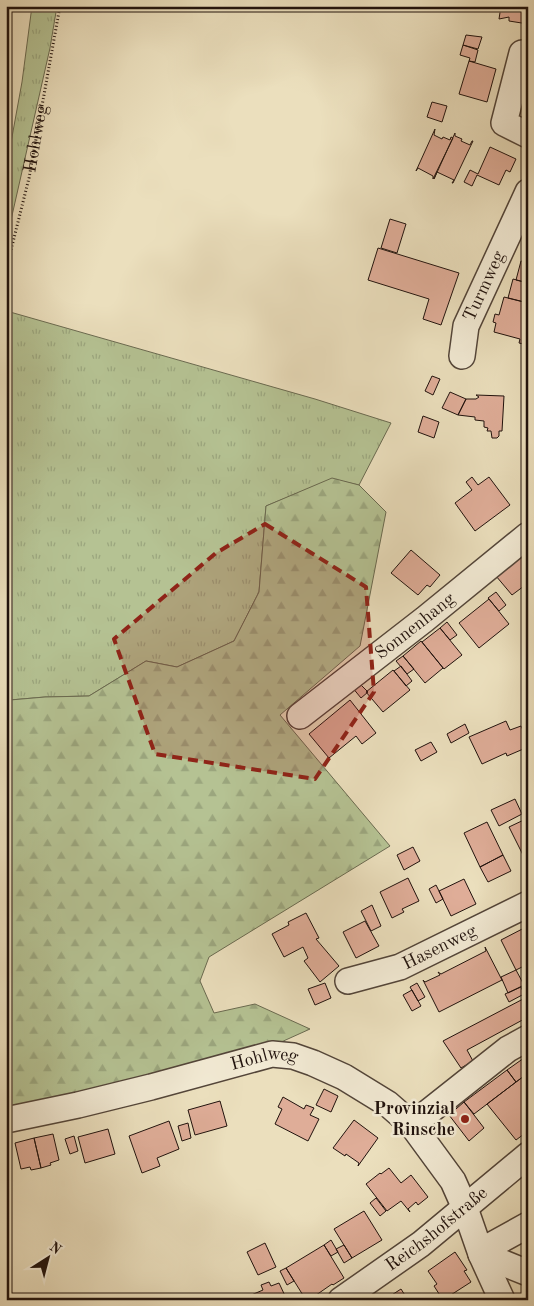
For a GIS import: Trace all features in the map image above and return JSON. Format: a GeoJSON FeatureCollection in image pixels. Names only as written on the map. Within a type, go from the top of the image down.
{"type":"FeatureCollection","features":[{"type":"Feature","properties":{"kind":"street"},"geometry":{"type":"LineString","coordinates":[[522,52],[504,123],[528,135]]}},
{"type":"Feature","properties":{"kind":"street","name":"Turmweg"},"geometry":{"type":"LineString","coordinates":[[462,356],[466,326],[528,192]]}},
{"type":"Feature","properties":{"kind":"street","name":"Sonnenhang"},"geometry":{"type":"LineString","coordinates":[[300,716],[528,535]]}},
{"type":"Feature","properties":{"kind":"street","name":"Hasenweg"},"geometry":{"type":"LineString","coordinates":[[348,981],[400,967],[528,904]]}},
{"type":"Feature","properties":{"kind":"street"},"geometry":{"type":"LineString","coordinates":[[412,1125],[508,1049],[528,1038]]}},
{"type":"Feature","properties":{"kind":"street","name":"Hohlweg"},"geometry":{"type":"LineString","coordinates":[[6,1120],[133,1092],[272,1054],[293,1056],[344,1076],[388,1104],[412,1125],[453,1181],[466,1208],[481,1253],[502,1300]]}},
{"type":"Feature","properties":{"kind":"street","name":"Reichshofstraße"},"geometry":{"type":"LineString","coordinates":[[342,1300],[421,1244],[528,1155]]}},
{"type":"Feature","properties":{"kind":"street"},"geometry":{"type":"LineString","coordinates":[[481,1253],[528,1225]]}},
{"type":"Feature","properties":{"kind":"street"},"geometry":{"type":"LineString","coordinates":[[481,1253],[528,1273]]}},
{"type":"Feature","properties":{"kind":"path","name":"Hohlweg"},"geometry":{"type":"LineString","coordinates":[[6,270],[29,178],[60,6]]}},
{"type":"Feature","properties":{"kind":"highlighted area"},"geometry":{"type":"Polygon","coordinates":[[[265,524],[366,587],[374,692],[315,779],[155,754],[114,639],[216,553],[265,524]]]}},
{"type":"Feature","properties":{"kind":"green space"},"geometry":{"type":"Polygon","coordinates":[[[32,6],[57,6],[50,48],[6,242],[6,170],[22,82],[32,6]]]}},
{"type":"Feature","properties":{"kind":"green space"},"geometry":{"type":"Polygon","coordinates":[[[6,307],[10,312],[315,399],[391,423],[359,485],[332,479],[266,506],[259,592],[234,641],[177,667],[146,661],[89,696],[45,697],[10,700],[6,703],[6,307]]]}},
{"type":"Feature","properties":{"kind":"green space"},"geometry":{"type":"Polygon","coordinates":[[[332,478],[359,485],[386,512],[360,646],[280,715],[390,846],[209,957],[200,981],[214,1013],[255,1004],[310,1029],[248,1057],[6,1111],[6,703],[10,700],[45,697],[89,696],[146,661],[177,667],[234,641],[259,592],[266,506],[332,478]]]}},
{"type":"Feature","properties":{"kind":"building"},"geometry":{"type":"Polygon","coordinates":[[[501,6],[528,6],[528,24],[509,21],[509,17],[499,19],[501,6]]]}},
{"type":"Feature","properties":{"kind":"building"},"geometry":{"type":"Polygon","coordinates":[[[466,35],[482,37],[478,49],[463,45],[466,35]]]}},
{"type":"Feature","properties":{"kind":"building"},"geometry":{"type":"Polygon","coordinates":[[[463,45],[478,50],[475,62],[469,61],[470,58],[460,55],[463,45]]]}},
{"type":"Feature","properties":{"kind":"building"},"geometry":{"type":"Polygon","coordinates":[[[469,61],[496,69],[487,102],[459,94],[469,61]]]}},
{"type":"Feature","properties":{"kind":"building"},"geometry":{"type":"Polygon","coordinates":[[[432,102],[447,106],[442,122],[427,117],[432,102]]]}},
{"type":"Feature","properties":{"kind":"building"},"geometry":{"type":"Polygon","coordinates":[[[435,129],[434,135],[442,139],[443,137],[450,140],[451,137],[453,138],[433,179],[433,176],[418,168],[416,171],[435,129]]]}},
{"type":"Feature","properties":{"kind":"building"},"geometry":{"type":"Polygon","coordinates":[[[455,133],[455,136],[462,139],[461,141],[470,145],[473,141],[453,183],[454,180],[437,172],[455,133]]]}},
{"type":"Feature","properties":{"kind":"building"},"geometry":{"type":"Polygon","coordinates":[[[490,147],[516,159],[510,172],[506,170],[499,185],[477,175],[472,186],[464,182],[470,170],[478,174],[490,147]]]}},
{"type":"Feature","properties":{"kind":"building"},"geometry":{"type":"Polygon","coordinates":[[[390,219],[406,224],[397,253],[381,248],[390,219]]]}},
{"type":"Feature","properties":{"kind":"building"},"geometry":{"type":"Polygon","coordinates":[[[378,248],[459,273],[441,325],[423,319],[429,299],[368,280],[378,248]]]}},
{"type":"Feature","properties":{"kind":"building"},"geometry":{"type":"Polygon","coordinates":[[[521,261],[528,263],[528,283],[516,280],[521,261]]]}},
{"type":"Feature","properties":{"kind":"building"},"geometry":{"type":"Polygon","coordinates":[[[513,279],[528,283],[528,303],[508,298],[513,279]]]}},
{"type":"Feature","properties":{"kind":"building"},"geometry":{"type":"Polygon","coordinates":[[[504,297],[528,303],[528,345],[519,343],[520,339],[494,332],[496,323],[493,322],[495,314],[499,315],[504,297]]]}},
{"type":"Feature","properties":{"kind":"building"},"geometry":{"type":"Polygon","coordinates":[[[432,376],[440,379],[433,395],[425,391],[432,376]]]}},
{"type":"Feature","properties":{"kind":"building"},"geometry":{"type":"Polygon","coordinates":[[[450,392],[466,399],[458,415],[442,408],[450,392]]]}},
{"type":"Feature","properties":{"kind":"building"},"geometry":{"type":"Polygon","coordinates":[[[476,395],[504,396],[502,431],[499,431],[497,438],[492,438],[491,431],[487,431],[488,428],[484,427],[484,421],[475,420],[475,417],[458,415],[466,399],[476,399],[479,397],[476,395]]]}},
{"type":"Feature","properties":{"kind":"building"},"geometry":{"type":"Polygon","coordinates":[[[423,416],[439,422],[434,438],[418,432],[423,416]]]}},
{"type":"Feature","properties":{"kind":"building"},"geometry":{"type":"Polygon","coordinates":[[[472,477],[478,485],[489,477],[510,505],[475,531],[455,503],[472,490],[466,482],[472,477]]]}},
{"type":"Feature","properties":{"kind":"building"},"geometry":{"type":"Polygon","coordinates":[[[411,550],[440,575],[430,587],[427,585],[418,595],[391,573],[411,550]]]}},
{"type":"Feature","properties":{"kind":"building"},"geometry":{"type":"Polygon","coordinates":[[[523,555],[528,562],[528,583],[512,595],[496,576],[523,555]]]}},
{"type":"Feature","properties":{"kind":"building"},"geometry":{"type":"Polygon","coordinates":[[[496,592],[506,605],[499,611],[488,598],[496,592]]]}},
{"type":"Feature","properties":{"kind":"building"},"geometry":{"type":"Polygon","coordinates":[[[489,599],[509,624],[479,648],[459,623],[489,599]]]}},
{"type":"Feature","properties":{"kind":"building"},"geometry":{"type":"Polygon","coordinates":[[[447,622],[457,635],[450,640],[440,628],[447,622]]]}},
{"type":"Feature","properties":{"kind":"building"},"geometry":{"type":"Polygon","coordinates":[[[440,628],[462,655],[444,669],[422,642],[440,628]]]}},
{"type":"Feature","properties":{"kind":"building"},"geometry":{"type":"Polygon","coordinates":[[[421,641],[443,668],[425,683],[403,656],[421,641]]]}},
{"type":"Feature","properties":{"kind":"building"},"geometry":{"type":"Polygon","coordinates":[[[403,656],[414,669],[407,674],[396,661],[403,656]]]}},
{"type":"Feature","properties":{"kind":"building"},"geometry":{"type":"Polygon","coordinates":[[[401,666],[412,681],[406,686],[394,671],[401,666]]]}},
{"type":"Feature","properties":{"kind":"building"},"geometry":{"type":"Polygon","coordinates":[[[393,670],[410,690],[383,712],[366,692],[393,670]]]}},
{"type":"Feature","properties":{"kind":"building"},"geometry":{"type":"Polygon","coordinates":[[[358,682],[368,692],[361,698],[352,687],[358,682]]]}},
{"type":"Feature","properties":{"kind":"building"},"geometry":{"type":"Polygon","coordinates":[[[350,700],[376,733],[362,744],[356,736],[329,758],[309,734],[350,700]]]}},
{"type":"Feature","properties":{"kind":"building"},"geometry":{"type":"Polygon","coordinates":[[[506,721],[510,730],[521,726],[528,741],[528,747],[507,756],[506,753],[482,764],[469,737],[506,721]]]}},
{"type":"Feature","properties":{"kind":"building"},"geometry":{"type":"Polygon","coordinates":[[[465,724],[469,733],[451,743],[447,734],[465,724]]]}},
{"type":"Feature","properties":{"kind":"building"},"geometry":{"type":"Polygon","coordinates":[[[431,742],[437,752],[421,761],[415,750],[431,742]]]}},
{"type":"Feature","properties":{"kind":"building"},"geometry":{"type":"Polygon","coordinates":[[[515,799],[522,814],[499,826],[491,810],[515,799]]]}},
{"type":"Feature","properties":{"kind":"building"},"geometry":{"type":"Polygon","coordinates":[[[528,818],[528,860],[526,861],[509,827],[528,818]]]}},
{"type":"Feature","properties":{"kind":"building"},"geometry":{"type":"Polygon","coordinates":[[[487,822],[503,855],[480,867],[464,833],[487,822]]]}},
{"type":"Feature","properties":{"kind":"building"},"geometry":{"type":"Polygon","coordinates":[[[413,847],[420,861],[404,870],[397,855],[413,847]]]}},
{"type":"Feature","properties":{"kind":"building"},"geometry":{"type":"Polygon","coordinates":[[[503,855],[511,871],[488,882],[480,867],[503,855]]]}},
{"type":"Feature","properties":{"kind":"building"},"geometry":{"type":"Polygon","coordinates":[[[408,878],[419,901],[402,909],[404,912],[392,918],[380,892],[408,878]]]}},
{"type":"Feature","properties":{"kind":"building"},"geometry":{"type":"Polygon","coordinates":[[[464,879],[476,904],[451,916],[439,891],[464,879]]]}},
{"type":"Feature","properties":{"kind":"building"},"geometry":{"type":"Polygon","coordinates":[[[436,885],[443,899],[436,903],[429,889],[436,885]]]}},
{"type":"Feature","properties":{"kind":"building"},"geometry":{"type":"Polygon","coordinates":[[[372,905],[381,926],[371,931],[361,911],[372,905]]]}},
{"type":"Feature","properties":{"kind":"building"},"geometry":{"type":"Polygon","coordinates":[[[306,913],[319,938],[316,939],[339,966],[320,982],[304,961],[308,958],[303,947],[284,957],[272,934],[289,925],[288,922],[306,913]]]}},
{"type":"Feature","properties":{"kind":"building"},"geometry":{"type":"Polygon","coordinates":[[[365,921],[379,946],[356,958],[343,932],[365,921]]]}},
{"type":"Feature","properties":{"kind":"building"},"geometry":{"type":"Polygon","coordinates":[[[528,926],[528,964],[516,970],[501,940],[528,926]]]}},
{"type":"Feature","properties":{"kind":"building"},"geometry":{"type":"Polygon","coordinates":[[[485,947],[502,980],[439,1012],[423,980],[425,982],[440,975],[438,972],[441,974],[486,951],[485,947]]]}},
{"type":"Feature","properties":{"kind":"building"},"geometry":{"type":"Polygon","coordinates":[[[516,970],[524,985],[508,993],[501,977],[516,970]]]}},
{"type":"Feature","properties":{"kind":"building"},"geometry":{"type":"Polygon","coordinates":[[[325,983],[331,998],[315,1005],[308,989],[325,983]]]}},
{"type":"Feature","properties":{"kind":"building"},"geometry":{"type":"Polygon","coordinates":[[[417,983],[425,997],[418,1001],[410,987],[417,983]]]}},
{"type":"Feature","properties":{"kind":"building"},"geometry":{"type":"Polygon","coordinates":[[[521,987],[524,994],[509,1002],[505,994],[521,987]]]}},
{"type":"Feature","properties":{"kind":"building"},"geometry":{"type":"Polygon","coordinates":[[[412,990],[421,1006],[412,1011],[403,995],[412,990]]]}},
{"type":"Feature","properties":{"kind":"building"},"geometry":{"type":"Polygon","coordinates":[[[525,998],[528,1002],[528,1017],[467,1050],[473,1061],[461,1068],[443,1041],[525,998]]]}},
{"type":"Feature","properties":{"kind":"building"},"geometry":{"type":"Polygon","coordinates":[[[524,1058],[528,1062],[528,1073],[516,1082],[507,1070],[524,1058]]]}},
{"type":"Feature","properties":{"kind":"building"},"geometry":{"type":"Polygon","coordinates":[[[507,1070],[516,1082],[474,1114],[464,1102],[507,1070]]]}},
{"type":"Feature","properties":{"kind":"building"},"geometry":{"type":"Polygon","coordinates":[[[528,1073],[528,1131],[516,1140],[487,1104],[528,1073]]]}},
{"type":"Feature","properties":{"kind":"building"},"geometry":{"type":"Polygon","coordinates":[[[324,1089],[338,1096],[331,1112],[316,1105],[324,1089]]]}},
{"type":"Feature","properties":{"kind":"building"},"geometry":{"type":"Polygon","coordinates":[[[283,1097],[304,1109],[306,1105],[314,1108],[310,1115],[319,1119],[308,1141],[275,1124],[282,1109],[278,1107],[283,1097]]]}},
{"type":"Feature","properties":{"kind":"building"},"geometry":{"type":"Polygon","coordinates":[[[220,1101],[227,1126],[195,1135],[188,1110],[220,1101]]]}},
{"type":"Feature","properties":{"kind":"building"},"geometry":{"type":"Polygon","coordinates":[[[464,1102],[484,1128],[469,1141],[449,1115],[464,1102]]]}},
{"type":"Feature","properties":{"kind":"building"},"geometry":{"type":"Polygon","coordinates":[[[354,1120],[378,1138],[358,1166],[359,1163],[333,1148],[354,1120]]]}},
{"type":"Feature","properties":{"kind":"building"},"geometry":{"type":"Polygon","coordinates":[[[169,1121],[179,1149],[157,1158],[160,1166],[142,1173],[129,1136],[169,1121]]]}},
{"type":"Feature","properties":{"kind":"building"},"geometry":{"type":"Polygon","coordinates":[[[188,1123],[191,1138],[182,1141],[178,1126],[188,1123]]]}},
{"type":"Feature","properties":{"kind":"building"},"geometry":{"type":"Polygon","coordinates":[[[108,1129],[115,1154],[85,1163],[78,1137],[108,1129]]]}},
{"type":"Feature","properties":{"kind":"building"},"geometry":{"type":"Polygon","coordinates":[[[53,1134],[59,1160],[41,1168],[34,1138],[53,1134]]]}},
{"type":"Feature","properties":{"kind":"building"},"geometry":{"type":"Polygon","coordinates":[[[74,1136],[78,1151],[70,1154],[65,1139],[74,1136]]]}},
{"type":"Feature","properties":{"kind":"building"},"geometry":{"type":"Polygon","coordinates":[[[34,1138],[41,1168],[31,1170],[30,1167],[21,1169],[15,1143],[34,1138]]]}},
{"type":"Feature","properties":{"kind":"building"},"geometry":{"type":"Polygon","coordinates":[[[389,1168],[401,1183],[411,1175],[428,1197],[418,1205],[416,1202],[408,1209],[410,1212],[401,1201],[387,1211],[366,1184],[389,1168]]]}},
{"type":"Feature","properties":{"kind":"building"},"geometry":{"type":"Polygon","coordinates":[[[376,1198],[386,1211],[380,1216],[370,1203],[376,1198]]]}},
{"type":"Feature","properties":{"kind":"building"},"geometry":{"type":"Polygon","coordinates":[[[364,1211],[382,1240],[352,1258],[334,1229],[364,1211]]]}},
{"type":"Feature","properties":{"kind":"building"},"geometry":{"type":"Polygon","coordinates":[[[331,1240],[338,1252],[331,1256],[324,1245],[331,1240]]]}},
{"type":"Feature","properties":{"kind":"building"},"geometry":{"type":"Polygon","coordinates":[[[265,1243],[276,1267],[258,1275],[247,1252],[265,1243]]]}},
{"type":"Feature","properties":{"kind":"building"},"geometry":{"type":"Polygon","coordinates":[[[324,1245],[344,1278],[309,1300],[306,1300],[286,1268],[324,1245]]]}},
{"type":"Feature","properties":{"kind":"building"},"geometry":{"type":"Polygon","coordinates":[[[344,1245],[352,1258],[344,1263],[336,1249],[344,1245]]]}},
{"type":"Feature","properties":{"kind":"building"},"geometry":{"type":"Polygon","coordinates":[[[455,1252],[467,1270],[464,1271],[471,1282],[443,1300],[434,1286],[437,1284],[428,1271],[455,1252]]]}},
{"type":"Feature","properties":{"kind":"building"},"geometry":{"type":"Polygon","coordinates":[[[286,1268],[294,1281],[287,1285],[280,1271],[286,1268]]]}},
{"type":"Feature","properties":{"kind":"building"},"geometry":{"type":"Polygon","coordinates":[[[269,1282],[271,1286],[279,1283],[287,1300],[251,1300],[249,1296],[263,1290],[261,1285],[269,1282]]]}},
{"type":"Feature","properties":{"kind":"building"},"geometry":{"type":"Polygon","coordinates":[[[401,1289],[408,1300],[384,1300],[401,1289]]]}},
{"type":"Feature","properties":{"kind":"place","name":"Provinzial Rinsche"},"geometry":{"type":"Point","coordinates":[465,1119]}}]}
